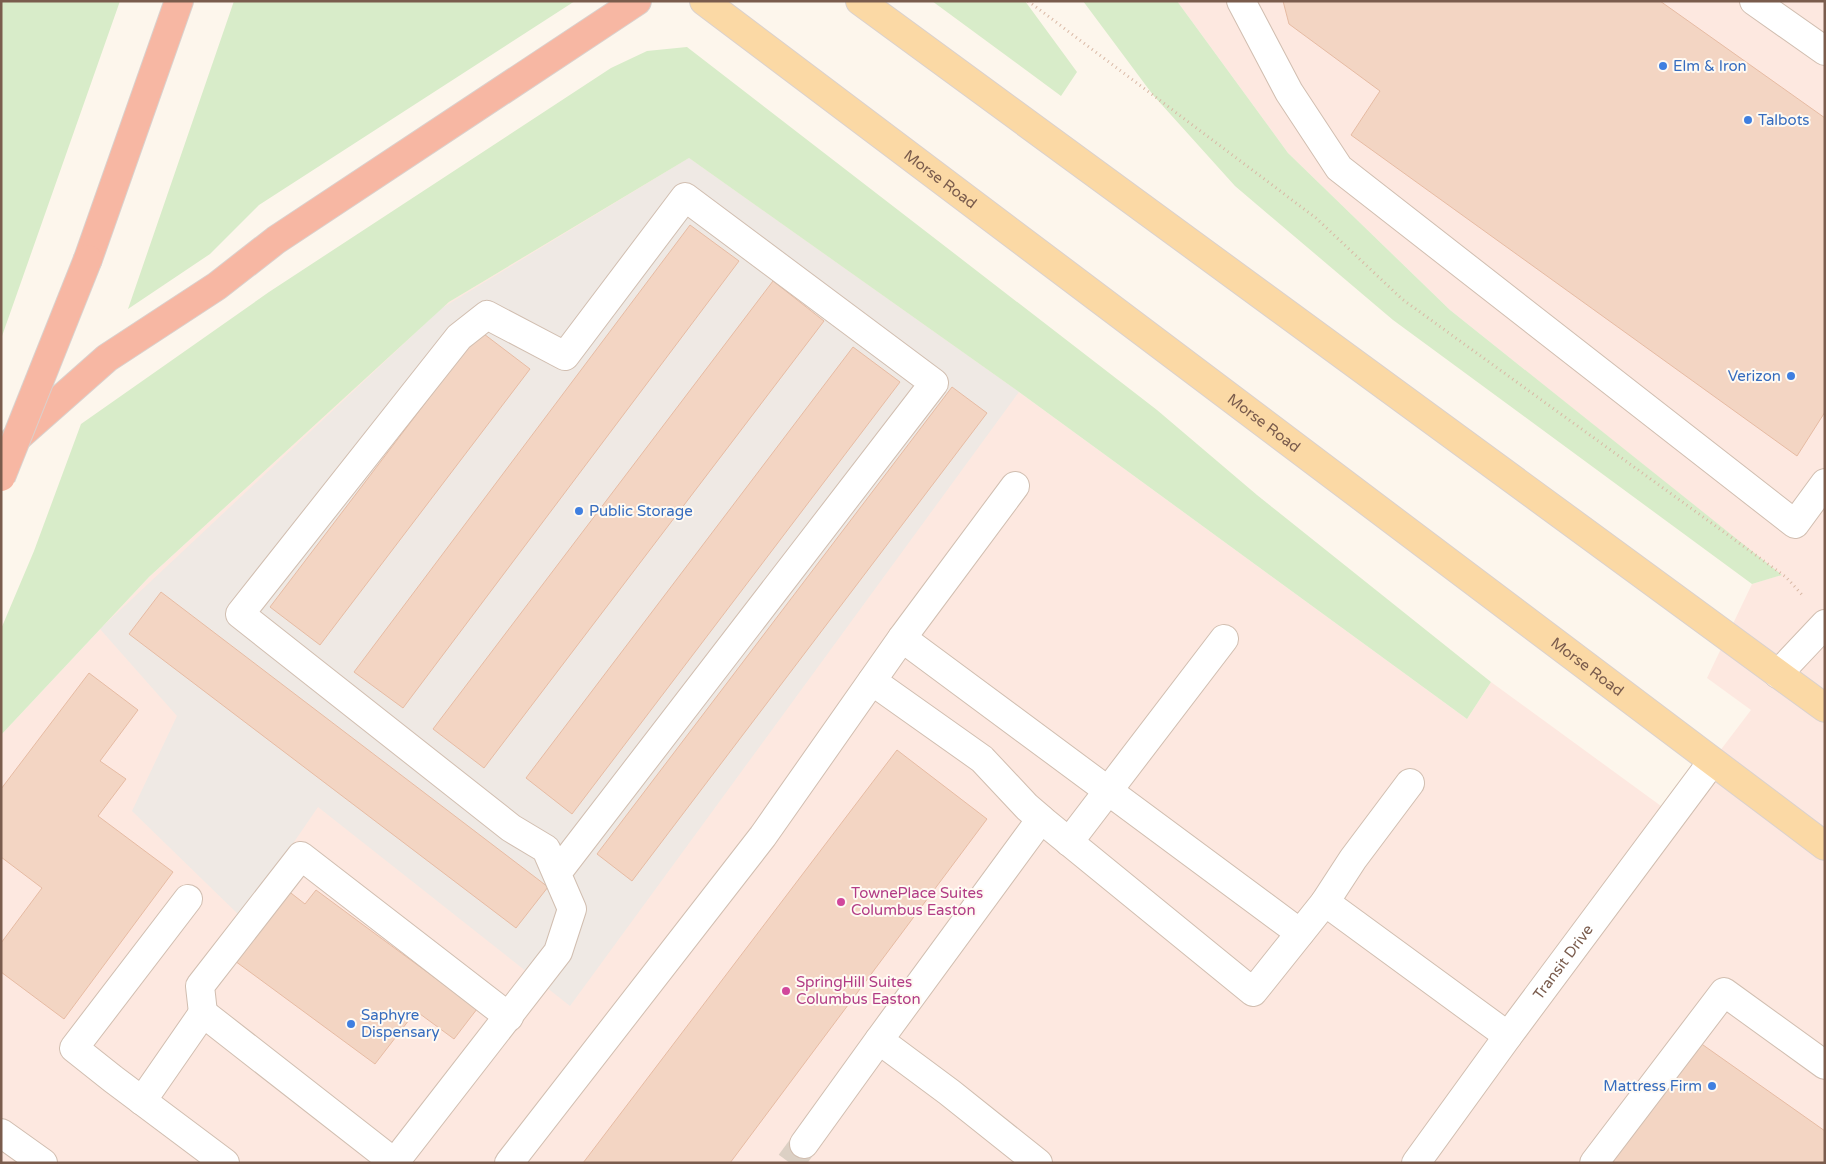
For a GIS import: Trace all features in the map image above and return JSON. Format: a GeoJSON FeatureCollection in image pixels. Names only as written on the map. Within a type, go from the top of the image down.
{"type":"FeatureCollection","features":[{"type":"Feature","properties":{"kind":"highway"},"geometry":{"type":"LineString","coordinates":[[1,477],[88,258],[179,1]]}},
{"type":"Feature","properties":{"kind":"highway"},"geometry":{"type":"LineString","coordinates":[[1,451],[108,358],[217,286],[276,240],[637,1]]}},
{"type":"Feature","properties":{"kind":"main road","name":"Morse Road"},"geometry":{"type":"LineString","coordinates":[[704,1],[1825,846]]}},
{"type":"Feature","properties":{"kind":"main road"},"geometry":{"type":"LineString","coordinates":[[860,1],[1825,708]]}},
{"type":"Feature","properties":{"kind":"street"},"geometry":{"type":"LineString","coordinates":[[1242,1],[1289,92],[1339,168],[1795,524],[1825,483]]}},
{"type":"Feature","properties":{"kind":"street"},"geometry":{"type":"LineString","coordinates":[[1754,1],[1825,51]]}},
{"type":"Feature","properties":{"kind":"street"},"geometry":{"type":"LineString","coordinates":[[203,1013],[395,1163],[558,952],[572,909],[546,849],[511,828],[240,614],[459,337],[487,315],[564,356],[685,196],[934,383],[557,873]]}},
{"type":"Feature","properties":{"kind":"street"},"geometry":{"type":"LineString","coordinates":[[509,1163],[763,836],[902,638],[1014,486]]}},
{"type":"Feature","properties":{"kind":"street"},"geometry":{"type":"LineString","coordinates":[[1778,674],[1825,624]]}},
{"type":"Feature","properties":{"kind":"street"},"geometry":{"type":"LineString","coordinates":[[902,638],[1300,933]]}},
{"type":"Feature","properties":{"kind":"street"},"geometry":{"type":"LineString","coordinates":[[1069,842],[1224,640]]}},
{"type":"Feature","properties":{"kind":"street"},"geometry":{"type":"LineString","coordinates":[[872,681],[982,759],[1027,807],[1253,992],[1324,902],[1353,859],[1410,783]]}},
{"type":"Feature","properties":{"kind":"street","name":"Transit Drive"},"geometry":{"type":"LineString","coordinates":[[1416,1163],[1712,762]]}},
{"type":"Feature","properties":{"kind":"street"},"geometry":{"type":"LineString","coordinates":[[804,1144],[1041,819]]}},
{"type":"Feature","properties":{"kind":"street"},"geometry":{"type":"LineString","coordinates":[[142,1100],[203,1013],[200,986],[301,856],[509,1017]]}},
{"type":"Feature","properties":{"kind":"street"},"geometry":{"type":"LineString","coordinates":[[188,899],[74,1048],[112,1079],[225,1163]]}},
{"type":"Feature","properties":{"kind":"street"},"geometry":{"type":"LineString","coordinates":[[1324,902],[1508,1036]]}},
{"type":"Feature","properties":{"kind":"street"},"geometry":{"type":"LineString","coordinates":[[1594,1163],[1724,992],[1825,1064]]}},
{"type":"Feature","properties":{"kind":"street"},"geometry":{"type":"LineString","coordinates":[[879,1040],[949,1092],[1038,1163]]}},
{"type":"Feature","properties":{"kind":"street"},"geometry":{"type":"LineString","coordinates":[[1,1133],[43,1163]]}},
{"type":"Feature","properties":{"kind":"path"},"geometry":{"type":"LineString","coordinates":[[1028,1],[1316,218],[1402,298],[1786,577],[1804,597]]}},
{"type":"Feature","properties":{"kind":"shaded area"},"geometry":{"type":"Polygon","coordinates":[[[1177,1],[1825,1],[1825,1163],[1,1163],[1,735],[149,577],[449,302],[689,158],[1019,392],[1467,719],[1491,682],[1672,814],[1751,710],[1707,678],[1752,584],[1781,575],[1450,310],[1288,153],[1177,1]]]}},
{"type":"Feature","properties":{"kind":"shaded area","name":"Public Storage"},"geometry":{"type":"Polygon","coordinates":[[[689,158],[1019,392],[570,1006],[318,807],[242,918],[132,811],[177,716],[100,629],[442,308],[689,158]]]}},
{"type":"Feature","properties":{"kind":"green space"},"geometry":{"type":"Polygon","coordinates":[[[1,1],[120,1],[1,339],[1,1]]]}},
{"type":"Feature","properties":{"kind":"green space"},"geometry":{"type":"Polygon","coordinates":[[[234,1],[575,1],[259,205],[210,254],[128,309],[234,1]]]}},
{"type":"Feature","properties":{"kind":"green space"},"geometry":{"type":"Polygon","coordinates":[[[932,1],[1025,1],[1077,72],[1061,96],[932,1]]]}},
{"type":"Feature","properties":{"kind":"green space"},"geometry":{"type":"Polygon","coordinates":[[[1083,1],[1177,1],[1288,153],[1450,310],[1782,575],[1752,584],[1393,320],[1235,186],[1153,95],[1083,1]]]}},
{"type":"Feature","properties":{"kind":"green space"},"geometry":{"type":"Polygon","coordinates":[[[687,47],[1157,410],[1257,495],[1491,682],[1467,719],[1019,392],[689,158],[449,302],[149,577],[1,735],[1,629],[34,551],[81,424],[269,292],[611,68],[647,51],[687,47]]]}},
{"type":"Feature","properties":{"kind":"building"},"geometry":{"type":"Polygon","coordinates":[[[1283,1],[1660,1],[1825,118],[1825,412],[1797,456],[1351,135],[1380,91],[1289,24],[1283,1]]]}},
{"type":"Feature","properties":{"kind":"building"},"geometry":{"type":"Polygon","coordinates":[[[690,225],[739,261],[403,708],[354,672],[690,225]]]}},
{"type":"Feature","properties":{"kind":"building"},"geometry":{"type":"Polygon","coordinates":[[[773,281],[824,321],[484,768],[433,729],[773,281]]]}},
{"type":"Feature","properties":{"kind":"building"},"geometry":{"type":"Polygon","coordinates":[[[480,331],[530,369],[320,645],[270,607],[480,331]]]}},
{"type":"Feature","properties":{"kind":"building"},"geometry":{"type":"Polygon","coordinates":[[[853,347],[900,382],[572,814],[526,778],[853,347]]]}},
{"type":"Feature","properties":{"kind":"building"},"geometry":{"type":"Polygon","coordinates":[[[952,387],[987,413],[632,881],[597,854],[952,387]]]}},
{"type":"Feature","properties":{"kind":"building"},"geometry":{"type":"Polygon","coordinates":[[[161,592],[548,887],[516,928],[129,634],[161,592]]]}},
{"type":"Feature","properties":{"kind":"building"},"geometry":{"type":"Polygon","coordinates":[[[89,673],[138,710],[100,761],[126,779],[98,816],[173,872],[64,1019],[1,972],[1,943],[42,888],[1,857],[1,789],[89,673]]]}},
{"type":"Feature","properties":{"kind":"building","name":"SpringHill Suites Columbus Easton"},"geometry":{"type":"Polygon","coordinates":[[[897,750],[987,819],[730,1163],[583,1163],[897,750]]]}},
{"type":"Feature","properties":{"kind":"building"},"geometry":{"type":"Polygon","coordinates":[[[287,890],[305,904],[316,890],[477,1009],[454,1039],[416,1011],[375,1064],[235,961],[287,890]]]}},
{"type":"Feature","properties":{"kind":"building","name":"Mattress Firm"},"geometry":{"type":"Polygon","coordinates":[[[1696,1040],[1825,1131],[1825,1163],[1610,1163],[1696,1040]]]}},
{"type":"Feature","properties":{"kind":"tunnel"},"geometry":{"type":"LineString","coordinates":[[790,1163],[804,1144]]}},
{"type":"Feature","properties":{"kind":"place","name":"Elm & Iron"},"geometry":{"type":"Point","coordinates":[1663,66]}},
{"type":"Feature","properties":{"kind":"place","name":"Talbots"},"geometry":{"type":"Point","coordinates":[1748,120]}},
{"type":"Feature","properties":{"kind":"place","name":"Verizon"},"geometry":{"type":"Point","coordinates":[1791,376]}},
{"type":"Feature","properties":{"kind":"place","name":"Public Storage"},"geometry":{"type":"Point","coordinates":[579,511]}},
{"type":"Feature","properties":{"kind":"place","name":"TownePlace Suites Columbus Easton"},"geometry":{"type":"Point","coordinates":[841,902]}},
{"type":"Feature","properties":{"kind":"place","name":"SpringHill Suites Columbus Easton"},"geometry":{"type":"Point","coordinates":[786,991]}},
{"type":"Feature","properties":{"kind":"place","name":"Saphyre Dispensary"},"geometry":{"type":"Point","coordinates":[351,1024]}},
{"type":"Feature","properties":{"kind":"place","name":"Mattress Firm"},"geometry":{"type":"Point","coordinates":[1712,1086]}}]}
